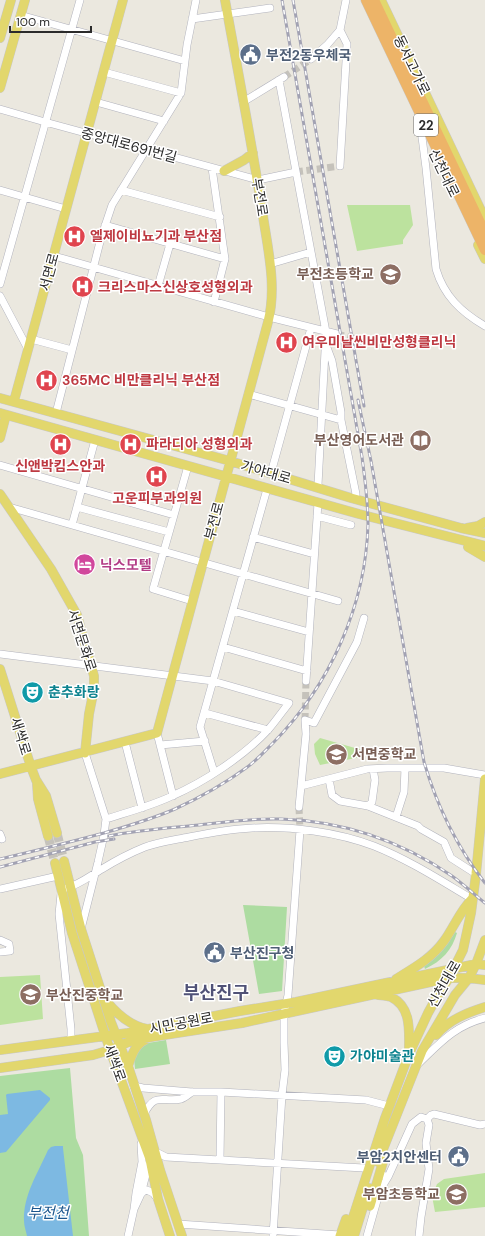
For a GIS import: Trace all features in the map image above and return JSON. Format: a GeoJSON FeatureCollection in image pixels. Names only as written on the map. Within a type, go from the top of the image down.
{"type":"FeatureCollection","features":[{"type":"Feature","properties":{"kind":"highway","name":"동서고가로"},"geometry":{"type":"LineString","coordinates":[[366,0],[485,250]]}},
{"type":"Feature","properties":{"kind":"highway","name":"동서고가로"},"geometry":{"type":"LineString","coordinates":[[374,0],[485,233]]}},
{"type":"Feature","properties":{"kind":"main road"},"geometry":{"type":"LineString","coordinates":[[0,38],[4,11],[11,0]]}},
{"type":"Feature","properties":{"kind":"main road"},"geometry":{"type":"LineString","coordinates":[[0,88],[25,0]]}},
{"type":"Feature","properties":{"kind":"main road","name":"서면로"},"geometry":{"type":"LineString","coordinates":[[14,401],[123,0]]}},
{"type":"Feature","properties":{"kind":"main road","name":"부전로"},"geometry":{"type":"LineString","coordinates":[[157,733],[269,317],[271,303],[270,264],[258,180],[225,0]]}},
{"type":"Feature","properties":{"kind":"main road","name":"신천대로"},"geometry":{"type":"LineString","coordinates":[[361,0],[485,259]]}},
{"type":"Feature","properties":{"kind":"main road","name":"신천대로"},"geometry":{"type":"LineString","coordinates":[[381,0],[485,219]]}},
{"type":"Feature","properties":{"kind":"main road"},"geometry":{"type":"LineString","coordinates":[[224,171],[244,160],[253,153]]}},
{"type":"Feature","properties":{"kind":"main road","name":"가야대로"},"geometry":{"type":"LineString","coordinates":[[0,398],[230,461],[351,498],[461,528],[485,533]]}},
{"type":"Feature","properties":{"kind":"main road"},"geometry":{"type":"LineString","coordinates":[[0,438],[3,414]]}},
{"type":"Feature","properties":{"kind":"main road","name":"가야대로"},"geometry":{"type":"LineString","coordinates":[[3,414],[267,488],[321,504],[350,516],[374,523],[455,539]]}},
{"type":"Feature","properties":{"kind":"main road"},"geometry":{"type":"LineString","coordinates":[[297,481],[356,494],[408,509],[461,528],[478,526],[485,522]]}},
{"type":"Feature","properties":{"kind":"main road","name":"서면문화로"},"geometry":{"type":"LineString","coordinates":[[0,494],[51,569],[77,614],[94,676],[94,689],[89,714],[85,753]]}},
{"type":"Feature","properties":{"kind":"main road"},"geometry":{"type":"LineString","coordinates":[[455,539],[485,546]]}},
{"type":"Feature","properties":{"kind":"main road"},"geometry":{"type":"LineString","coordinates":[[455,539],[485,557]]}},
{"type":"Feature","properties":{"kind":"main road","name":"새싹로"},"geometry":{"type":"LineString","coordinates":[[0,669],[31,767],[36,780],[46,796],[53,834]]}},
{"type":"Feature","properties":{"kind":"main road"},"geometry":{"type":"LineString","coordinates":[[0,774],[157,733]]}},
{"type":"Feature","properties":{"kind":"main road","name":"신천대로"},"geometry":{"type":"LineString","coordinates":[[389,1120],[389,1106],[409,1054],[439,993],[450,978],[467,936],[476,874],[485,779]]}},
{"type":"Feature","properties":{"kind":"main road","name":"새싹로"},"geometry":{"type":"LineString","coordinates":[[170,1236],[158,1199],[153,1155],[144,1114],[121,1046],[115,1034],[81,929],[71,887],[60,862],[58,876],[72,933],[105,1035],[137,1123],[153,1155],[182,1236]]}},
{"type":"Feature","properties":{"kind":"main road"},"geometry":{"type":"LineString","coordinates":[[389,983],[423,962],[435,952],[464,908],[472,899]]}},
{"type":"Feature","properties":{"kind":"main road","name":"신천대로"},"geometry":{"type":"LineString","coordinates":[[368,1180],[389,1120],[414,1067],[455,995],[481,964],[485,940]]}},
{"type":"Feature","properties":{"kind":"main road","name":"시민공원로"},"geometry":{"type":"LineString","coordinates":[[0,1068],[92,1055],[121,1046],[150,1033],[240,1011],[481,964]]}},
{"type":"Feature","properties":{"kind":"main road","name":"시민공원로"},"geometry":{"type":"LineString","coordinates":[[0,1050],[105,1035],[150,1033],[242,1023],[450,978],[485,980]]}},
{"type":"Feature","properties":{"kind":"main road"},"geometry":{"type":"LineString","coordinates":[[373,994],[390,997],[404,1009],[409,1027],[409,1054]]}},
{"type":"Feature","properties":{"kind":"main road"},"geometry":{"type":"LineString","coordinates":[[104,999],[124,1018],[150,1033],[140,1042],[132,1055],[128,1066]]}},
{"type":"Feature","properties":{"kind":"main road"},"geometry":{"type":"LineString","coordinates":[[422,1051],[445,1025],[459,1016],[485,1007]]}},
{"type":"Feature","properties":{"kind":"main road"},"geometry":{"type":"LineString","coordinates":[[342,1236],[374,1140],[389,1120]]}},
{"type":"Feature","properties":{"kind":"main road"},"geometry":{"type":"LineString","coordinates":[[360,1236],[384,1175],[388,1146],[389,1120]]}},
{"type":"Feature","properties":{"kind":"main road"},"geometry":{"type":"LineString","coordinates":[[342,1236],[368,1180]]}},
{"type":"Feature","properties":{"kind":"main road"},"geometry":{"type":"LineString","coordinates":[[354,1236],[368,1180]]}},
{"type":"Feature","properties":{"kind":"street"},"geometry":{"type":"LineString","coordinates":[[0,284],[80,0]]}},
{"type":"Feature","properties":{"kind":"street"},"geometry":{"type":"LineString","coordinates":[[56,413],[104,225],[112,205],[181,93],[196,0]]}},
{"type":"Feature","properties":{"kind":"street"},"geometry":{"type":"LineString","coordinates":[[311,59],[327,46],[340,30],[346,0]]}},
{"type":"Feature","properties":{"kind":"street"},"geometry":{"type":"LineString","coordinates":[[192,19],[270,8]]}},
{"type":"Feature","properties":{"kind":"street"},"geometry":{"type":"LineString","coordinates":[[20,16],[185,62]]}},
{"type":"Feature","properties":{"kind":"street"},"geometry":{"type":"LineString","coordinates":[[340,30],[347,44],[340,166]]}},
{"type":"Feature","properties":{"kind":"street"},"geometry":{"type":"LineString","coordinates":[[104,72],[181,93]]}},
{"type":"Feature","properties":{"kind":"street"},"geometry":{"type":"LineString","coordinates":[[243,102],[281,78],[296,172],[326,332],[318,485]]}},
{"type":"Feature","properties":{"kind":"street"},"geometry":{"type":"LineString","coordinates":[[96,102],[164,121]]}},
{"type":"Feature","properties":{"kind":"street","name":"중앙대로691번길"},"geometry":{"type":"LineString","coordinates":[[0,109],[258,180]]}},
{"type":"Feature","properties":{"kind":"street"},"geometry":{"type":"LineString","coordinates":[[420,122],[436,269],[439,280],[446,293],[458,307],[474,320],[485,326]]}},
{"type":"Feature","properties":{"kind":"street"},"geometry":{"type":"LineString","coordinates":[[212,168],[225,259],[214,302]]}},
{"type":"Feature","properties":{"kind":"street"},"geometry":{"type":"LineString","coordinates":[[258,180],[296,172]]}},
{"type":"Feature","properties":{"kind":"street"},"geometry":{"type":"LineString","coordinates":[[0,190],[66,209]]}},
{"type":"Feature","properties":{"kind":"street"},"geometry":{"type":"LineString","coordinates":[[121,190],[220,217]]}},
{"type":"Feature","properties":{"kind":"street"},"geometry":{"type":"LineString","coordinates":[[104,225],[225,259]]}},
{"type":"Feature","properties":{"kind":"street"},"geometry":{"type":"LineString","coordinates":[[158,286],[169,243]]}},
{"type":"Feature","properties":{"kind":"street"},"geometry":{"type":"LineString","coordinates":[[270,264],[311,252]]}},
{"type":"Feature","properties":{"kind":"street"},"geometry":{"type":"LineString","coordinates":[[54,256],[214,302],[337,334]]}},
{"type":"Feature","properties":{"kind":"street"},"geometry":{"type":"LineString","coordinates":[[0,296],[28,349]]}},
{"type":"Feature","properties":{"kind":"street"},"geometry":{"type":"LineString","coordinates":[[271,473],[311,328]]}},
{"type":"Feature","properties":{"kind":"street"},"geometry":{"type":"LineString","coordinates":[[31,339],[72,350]]}},
{"type":"Feature","properties":{"kind":"street"},"geometry":{"type":"LineString","coordinates":[[356,339],[364,341]]}},
{"type":"Feature","properties":{"kind":"street"},"geometry":{"type":"LineString","coordinates":[[325,343],[332,361],[341,420],[356,494]]}},
{"type":"Feature","properties":{"kind":"street"},"geometry":{"type":"LineString","coordinates":[[248,394],[341,420]]}},
{"type":"Feature","properties":{"kind":"street"},"geometry":{"type":"LineString","coordinates":[[72,525],[95,440]]}},
{"type":"Feature","properties":{"kind":"street"},"geometry":{"type":"LineString","coordinates":[[0,465],[174,515]]}},
{"type":"Feature","properties":{"kind":"street"},"geometry":{"type":"LineString","coordinates":[[188,466],[153,590],[192,601]]}},
{"type":"Feature","properties":{"kind":"street"},"geometry":{"type":"LineString","coordinates":[[214,772],[200,727],[267,488]]}},
{"type":"Feature","properties":{"kind":"street"},"geometry":{"type":"LineString","coordinates":[[306,681],[317,516],[321,504]]}},
{"type":"Feature","properties":{"kind":"street"},"geometry":{"type":"LineString","coordinates":[[8,506],[338,601]]}},
{"type":"Feature","properties":{"kind":"street"},"geometry":{"type":"LineString","coordinates":[[77,507],[169,532]]}},
{"type":"Feature","properties":{"kind":"street"},"geometry":{"type":"LineString","coordinates":[[317,516],[351,525]]}},
{"type":"Feature","properties":{"kind":"street"},"geometry":{"type":"LineString","coordinates":[[253,537],[314,554]]}},
{"type":"Feature","properties":{"kind":"street"},"geometry":{"type":"LineString","coordinates":[[233,611],[309,632]]}},
{"type":"Feature","properties":{"kind":"street"},"geometry":{"type":"LineString","coordinates":[[299,807],[306,734],[305,720],[314,723],[356,642],[364,618]]}},
{"type":"Feature","properties":{"kind":"street"},"geometry":{"type":"LineString","coordinates":[[223,647],[306,671]]}},
{"type":"Feature","properties":{"kind":"street"},"geometry":{"type":"LineString","coordinates":[[0,654],[213,681],[288,703],[268,730],[242,754],[214,772],[173,796],[142,808],[106,819]]}},
{"type":"Feature","properties":{"kind":"street"},"geometry":{"type":"LineString","coordinates":[[204,713],[268,730]]}},
{"type":"Feature","properties":{"kind":"street","name":"부전로"},"geometry":{"type":"LineString","coordinates":[[157,733],[173,796]]}},
{"type":"Feature","properties":{"kind":"street"},"geometry":{"type":"LineString","coordinates":[[125,742],[142,808]]}},
{"type":"Feature","properties":{"kind":"street"},"geometry":{"type":"LineString","coordinates":[[160,745],[205,742]]}},
{"type":"Feature","properties":{"kind":"street","name":"서면문화로"},"geometry":{"type":"LineString","coordinates":[[81,929],[96,873],[106,819],[85,753]]}},
{"type":"Feature","properties":{"kind":"street"},"geometry":{"type":"LineString","coordinates":[[396,817],[404,792],[405,768]]}},
{"type":"Feature","properties":{"kind":"street"},"geometry":{"type":"LineString","coordinates":[[301,786],[374,769],[444,768],[485,775]]}},
{"type":"Feature","properties":{"kind":"street"},"geometry":{"type":"LineString","coordinates":[[368,806],[372,802],[375,780],[374,769]]}},
{"type":"Feature","properties":{"kind":"street"},"geometry":{"type":"LineString","coordinates":[[329,779],[332,795],[340,801],[368,806],[418,826],[444,842],[451,858],[476,874]]}},
{"type":"Feature","properties":{"kind":"street"},"geometry":{"type":"LineString","coordinates":[[62,890],[77,884],[144,847],[206,833],[274,827],[337,835],[373,846],[412,864],[472,899]]}},
{"type":"Feature","properties":{"kind":"street"},"geometry":{"type":"LineString","coordinates":[[273,1233],[285,1070],[284,1014],[288,995],[300,830]]}},
{"type":"Feature","properties":{"kind":"street"},"geometry":{"type":"LineString","coordinates":[[0,889],[58,876]]}},
{"type":"Feature","properties":{"kind":"street","name":"새싹로"},"geometry":{"type":"LineString","coordinates":[[62,890],[59,914],[71,1040]]}},
{"type":"Feature","properties":{"kind":"street"},"geometry":{"type":"LineString","coordinates":[[0,940],[9,944],[10,951],[0,952]]}},
{"type":"Feature","properties":{"kind":"street"},"geometry":{"type":"LineString","coordinates":[[414,1067],[453,1032],[464,1025],[485,1018]]}},
{"type":"Feature","properties":{"kind":"street","name":"새싹로"},"geometry":{"type":"LineString","coordinates":[[134,1086],[192,1092],[221,1092],[366,1100],[389,1106]]}},
{"type":"Feature","properties":{"kind":"street","name":"새싹로"},"geometry":{"type":"LineString","coordinates":[[144,1114],[149,1105],[156,1099],[183,1099],[192,1092]]}},
{"type":"Feature","properties":{"kind":"street"},"geometry":{"type":"LineString","coordinates":[[220,1159],[221,1092]]}},
{"type":"Feature","properties":{"kind":"street"},"geometry":{"type":"LineString","coordinates":[[427,1119],[431,1114],[434,1114],[480,1125],[485,1124]]}},
{"type":"Feature","properties":{"kind":"street"},"geometry":{"type":"LineString","coordinates":[[368,1236],[384,1175],[412,1124],[421,1117],[427,1119]]}},
{"type":"Feature","properties":{"kind":"street"},"geometry":{"type":"LineString","coordinates":[[419,1236],[429,1169],[426,1143],[429,1125],[427,1119]]}},
{"type":"Feature","properties":{"kind":"street"},"geometry":{"type":"LineString","coordinates":[[128,1236],[142,1162],[142,1150],[137,1123]]}},
{"type":"Feature","properties":{"kind":"street"},"geometry":{"type":"LineString","coordinates":[[134,1210],[141,1194],[153,1155],[364,1168]]}},
{"type":"Feature","properties":{"kind":"street"},"geometry":{"type":"LineString","coordinates":[[141,1194],[148,1190],[158,1199]]}},
{"type":"Feature","properties":{"kind":"street"},"geometry":{"type":"LineString","coordinates":[[178,1224],[273,1233],[342,1236]]}},
{"type":"Feature","properties":{"kind":"green space"},"geometry":{"type":"Polygon","coordinates":[[[347,205],[410,205],[413,225],[403,240],[403,244],[357,251],[347,205]]]}},
{"type":"Feature","properties":{"kind":"green space"},"geometry":{"type":"Polygon","coordinates":[[[320,738],[362,750],[361,757],[320,765],[315,754],[314,744],[320,738]]]}},
{"type":"Feature","properties":{"kind":"green space"},"geometry":{"type":"Polygon","coordinates":[[[243,905],[287,907],[282,991],[259,994],[243,905]]]}},
{"type":"Feature","properties":{"kind":"green space"},"geometry":{"type":"Polygon","coordinates":[[[455,932],[457,933],[455,939],[446,954],[425,969],[424,966],[446,946],[455,932]]]}},
{"type":"Feature","properties":{"kind":"green space"},"geometry":{"type":"Polygon","coordinates":[[[40,975],[43,1019],[0,1025],[0,977],[40,975]]]}},
{"type":"Feature","properties":{"kind":"green space"},"geometry":{"type":"Polygon","coordinates":[[[166,1040],[170,1064],[135,1069],[134,1059],[142,1044],[166,1040]]]}},
{"type":"Feature","properties":{"kind":"green space"},"geometry":{"type":"Polygon","coordinates":[[[70,1068],[76,1138],[83,1155],[89,1236],[0,1236],[0,1076],[70,1068]]]}},
{"type":"Feature","properties":{"kind":"green space"},"geometry":{"type":"Polygon","coordinates":[[[485,1173],[485,1207],[435,1212],[432,1196],[437,1184],[444,1179],[485,1173]]]}},
{"type":"Feature","properties":{"kind":"water"},"geometry":{"type":"Polygon","coordinates":[[[40,1090],[50,1098],[50,1100],[6,1152],[0,1153],[0,1115],[8,1114],[6,1095],[40,1090]]]}},
{"type":"Feature","properties":{"kind":"water","name":"부전천"},"geometry":{"type":"Polygon","coordinates":[[[55,1146],[63,1146],[73,1236],[27,1236],[24,1223],[26,1202],[48,1150],[55,1146]]]}},
{"type":"Feature","properties":{"kind":"tunnel"},"geometry":{"type":"LineString","coordinates":[[284,77],[311,59]]}},
{"type":"Feature","properties":{"kind":"tunnel"},"geometry":{"type":"LineString","coordinates":[[296,172],[340,166]]}},
{"type":"Feature","properties":{"kind":"tunnel"},"geometry":{"type":"LineString","coordinates":[[337,334],[356,339]]}},
{"type":"Feature","properties":{"kind":"tunnel"},"geometry":{"type":"LineString","coordinates":[[305,720],[306,681]]}},
{"type":"Feature","properties":{"kind":"tunnel"},"geometry":{"type":"LineString","coordinates":[[299,807],[300,830]]}},
{"type":"Feature","properties":{"kind":"tunnel"},"geometry":{"type":"LineString","coordinates":[[57,833],[64,861]]}},
{"type":"Feature","properties":{"kind":"tunnel"},"geometry":{"type":"LineString","coordinates":[[48,836],[55,863]]}},
{"type":"Feature","properties":{"kind":"railway"},"geometry":{"type":"LineString","coordinates":[[0,859],[104,833],[158,816],[193,800],[238,774],[273,743],[312,696],[328,670],[352,614],[366,554],[368,524],[365,482],[362,457],[282,0]]}},
{"type":"Feature","properties":{"kind":"railway"},"geometry":{"type":"LineString","coordinates":[[293,0],[364,406]]}},
{"type":"Feature","properties":{"kind":"railway"},"geometry":{"type":"LineString","coordinates":[[358,400],[371,461],[424,762],[435,794],[449,826],[465,855],[485,883]]}},
{"type":"Feature","properties":{"kind":"railway"},"geometry":{"type":"LineString","coordinates":[[109,836],[142,831],[250,820],[281,819],[327,824],[371,835],[392,843],[433,864],[452,876],[485,903]]}},
{"type":"Feature","properties":{"kind":"railway"},"geometry":{"type":"LineString","coordinates":[[0,867],[95,842],[114,839]]}},
{"type":"Feature","properties":{"kind":"place","name":"부전2동우체국"},"geometry":{"type":"Point","coordinates":[251,55]}},
{"type":"Feature","properties":{"kind":"place","name":"엘제이비뇨기과 부산점"},"geometry":{"type":"Point","coordinates":[74,236]}},
{"type":"Feature","properties":{"kind":"place","name":"부전초등학교"},"geometry":{"type":"Point","coordinates":[390,274]}},
{"type":"Feature","properties":{"kind":"place","name":"크리스마스신상호성형외과"},"geometry":{"type":"Point","coordinates":[82,287]}},
{"type":"Feature","properties":{"kind":"place","name":"여우미날씬비만성형클리닉"},"geometry":{"type":"Point","coordinates":[286,342]}},
{"type":"Feature","properties":{"kind":"place","name":"365MC 비만클리닉 부산점"},"geometry":{"type":"Point","coordinates":[46,380]}},
{"type":"Feature","properties":{"kind":"place","name":"부산영어도서관"},"geometry":{"type":"Point","coordinates":[420,440]}},
{"type":"Feature","properties":{"kind":"place","name":"신앤박킴스안과"},"geometry":{"type":"Point","coordinates":[60,444]}},
{"type":"Feature","properties":{"kind":"place","name":"파라디아 성형외과"},"geometry":{"type":"Point","coordinates":[130,444]}},
{"type":"Feature","properties":{"kind":"place","name":"고운피부과의원"},"geometry":{"type":"Point","coordinates":[157,476]}},
{"type":"Feature","properties":{"kind":"place","name":"닉스모텔"},"geometry":{"type":"Point","coordinates":[84,565]}},
{"type":"Feature","properties":{"kind":"place","name":"춘추화랑"},"geometry":{"type":"Point","coordinates":[33,692]}},
{"type":"Feature","properties":{"kind":"place","name":"서면중학교"},"geometry":{"type":"Point","coordinates":[336,754]}},
{"type":"Feature","properties":{"kind":"place","name":"부산진구청"},"geometry":{"type":"Point","coordinates":[215,953]}},
{"type":"Feature","properties":{"kind":"place","name":"부산진중학교"},"geometry":{"type":"Point","coordinates":[30,995]}},
{"type":"Feature","properties":{"kind":"place","name":"가야미술관"},"geometry":{"type":"Point","coordinates":[335,1056]}},
{"type":"Feature","properties":{"kind":"place","name":"부암2치안센터"},"geometry":{"type":"Point","coordinates":[458,1157]}},
{"type":"Feature","properties":{"kind":"place","name":"부암초등학교"},"geometry":{"type":"Point","coordinates":[456,1194]}},
{"type":"Feature","properties":{"kind":"district","name":"부산진구"},"geometry":{"type":"Point","coordinates":[216,993]}}]}
